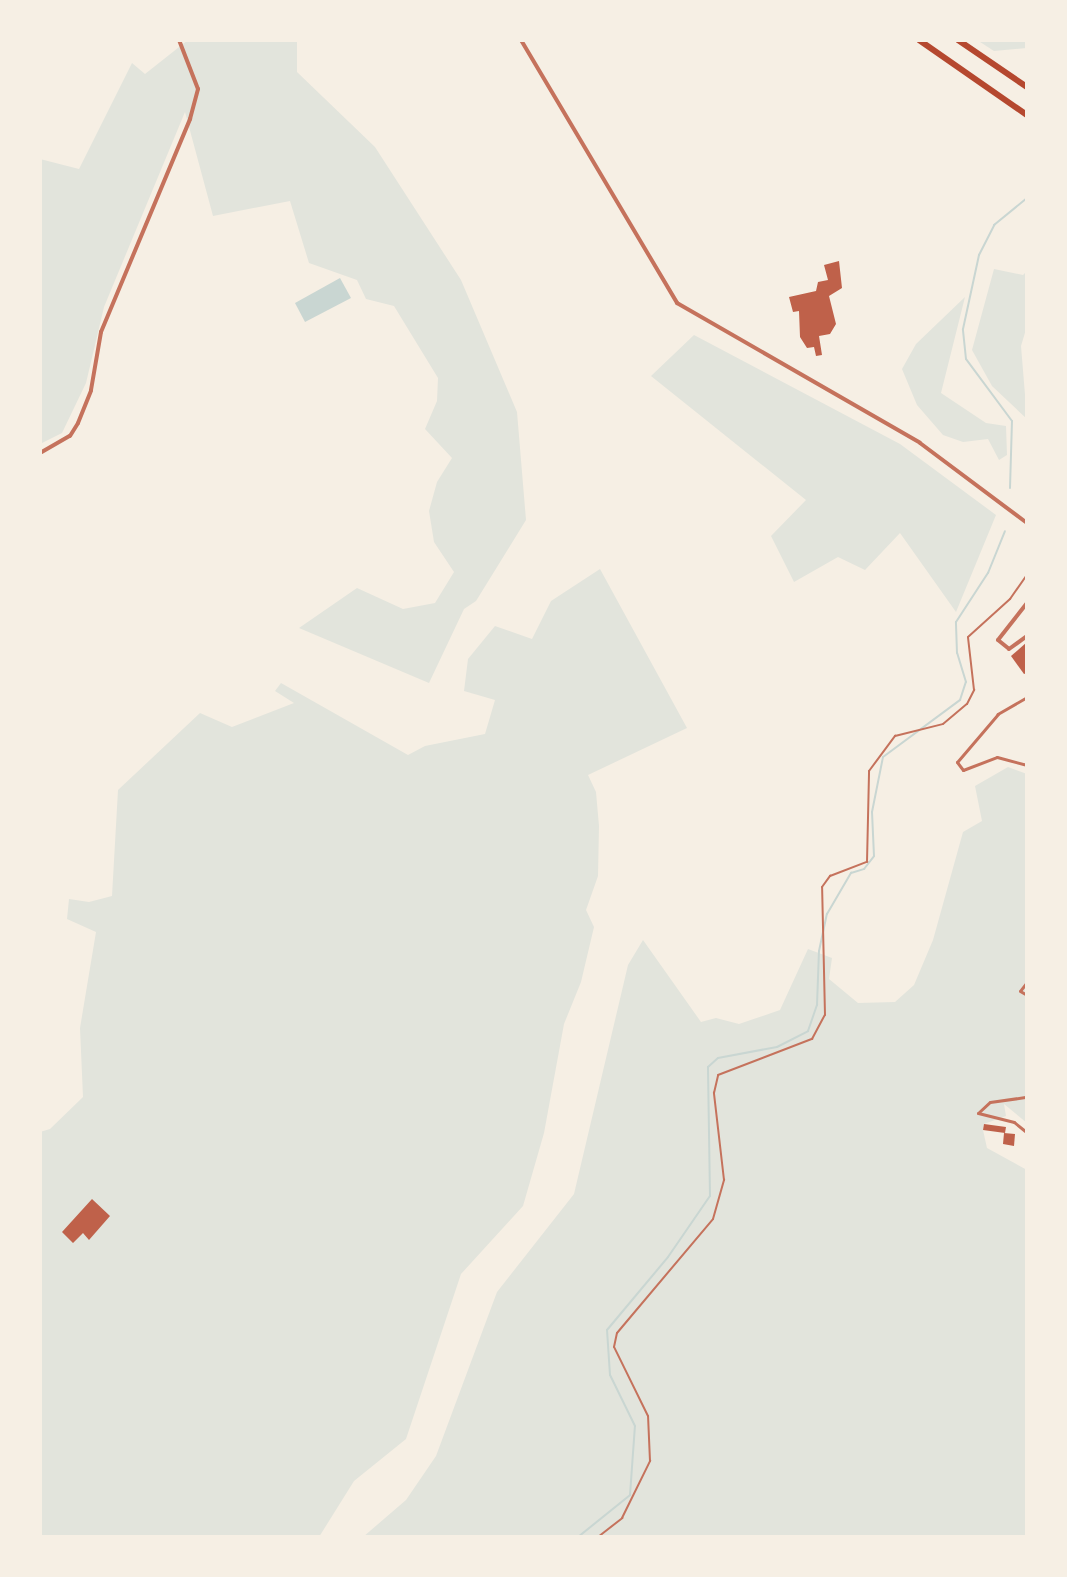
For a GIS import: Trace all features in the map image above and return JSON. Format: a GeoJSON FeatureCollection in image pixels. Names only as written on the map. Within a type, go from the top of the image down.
{"type":"FeatureCollection","features":[{"type":"Feature","properties":{"kind":"highway"},"geometry":{"type":"LineString","coordinates":[[919,40],[1027,115]]}},
{"type":"Feature","properties":{"kind":"highway"},"geometry":{"type":"LineString","coordinates":[[958,40],[1027,87]]}},
{"type":"Feature","properties":{"kind":"street"},"geometry":{"type":"LineString","coordinates":[[40,453],[70,436],[78,423],[91,390],[101,332],[190,119],[198,89],[179,40]]}},
{"type":"Feature","properties":{"kind":"street"},"geometry":{"type":"LineString","coordinates":[[521,40],[677,303],[943,457],[1027,523]]}},
{"type":"Feature","properties":{"kind":"street"},"geometry":{"type":"LineString","coordinates":[[1027,332],[1027,365]]}},
{"type":"Feature","properties":{"kind":"street"},"geometry":{"type":"LineString","coordinates":[[1027,603],[998,640],[1009,649],[1027,636]]}},
{"type":"Feature","properties":{"kind":"street"},"geometry":{"type":"LineString","coordinates":[[1027,697],[998,714],[957,762],[963,770],[997,757],[1027,765]]}},
{"type":"Feature","properties":{"kind":"street"},"geometry":{"type":"LineString","coordinates":[[1027,982],[1020,991],[1027,995]]}},
{"type":"Feature","properties":{"kind":"street"},"geometry":{"type":"LineString","coordinates":[[1025,1131],[978,1113],[990,1102],[1027,1097]]}},
{"type":"Feature","properties":{"kind":"lane"},"geometry":{"type":"LineString","coordinates":[[598,1537],[622,1518],[650,1461],[648,1416],[614,1347],[617,1333],[713,1219],[724,1180],[714,1093],[718,1075],[812,1039],[825,1015],[822,887],[830,876],[867,862],[869,771],[895,736],[943,724],[967,704],[974,690],[968,637],[1010,599],[1027,575]]}},
{"type":"Feature","properties":{"kind":"shaded area"},"geometry":{"type":"Polygon","coordinates":[[[188,40],[297,40],[297,72],[375,147],[461,280],[517,412],[526,520],[476,601],[464,609],[429,683],[299,628],[357,588],[403,609],[435,603],[454,572],[434,542],[429,511],[437,482],[452,458],[425,429],[437,401],[438,378],[394,306],[366,299],[357,280],[309,263],[290,201],[213,216],[185,112],[104,307],[86,383],[62,433],[40,444],[40,159],[79,169],[132,63],[145,74],[188,40]]]}},
{"type":"Feature","properties":{"kind":"shaded area"},"geometry":{"type":"Polygon","coordinates":[[[977,40],[1027,40],[1027,48],[994,51],[977,40]]]}},
{"type":"Feature","properties":{"kind":"shaded area"},"geometry":{"type":"Polygon","coordinates":[[[994,269],[1023,275],[1027,271],[1027,326],[1021,346],[1027,419],[992,386],[972,350],[994,269]]]}},
{"type":"Feature","properties":{"kind":"shaded area"},"geometry":{"type":"Polygon","coordinates":[[[340,278],[351,298],[305,322],[295,303],[340,278]]]}},
{"type":"Feature","properties":{"kind":"shaded area"},"geometry":{"type":"Polygon","coordinates":[[[965,297],[941,393],[986,423],[1006,426],[1007,455],[999,460],[988,439],[963,442],[943,435],[917,405],[902,369],[916,344],[965,297]]]}},
{"type":"Feature","properties":{"kind":"shaded area"},"geometry":{"type":"Polygon","coordinates":[[[694,335],[900,444],[996,515],[956,612],[900,533],[865,570],[838,557],[794,582],[771,536],[806,500],[651,376],[694,335]]]}},
{"type":"Feature","properties":{"kind":"shaded area"},"geometry":{"type":"Polygon","coordinates":[[[600,569],[687,728],[588,775],[596,792],[599,826],[598,876],[586,910],[594,927],[581,982],[564,1024],[544,1133],[523,1206],[461,1274],[406,1439],[354,1481],[319,1537],[40,1537],[40,1132],[50,1129],[83,1097],[80,1028],[96,932],[67,919],[69,899],[89,902],[112,896],[118,790],[200,713],[232,727],[294,703],[275,691],[281,683],[408,755],[425,746],[485,734],[495,700],[464,691],[468,659],[495,626],[532,639],[551,601],[600,569]]]}},
{"type":"Feature","properties":{"kind":"shaded area"},"geometry":{"type":"Polygon","coordinates":[[[1008,767],[1027,774],[1027,1123],[1004,1104],[1006,1116],[984,1124],[983,1130],[987,1148],[1027,1170],[1027,1537],[363,1537],[406,1500],[436,1456],[497,1292],[574,1194],[628,965],[643,940],[701,1022],[716,1018],[739,1024],[780,1010],[808,949],[832,958],[829,979],[858,1003],[895,1002],[914,985],[933,940],[963,832],[982,821],[975,786],[1008,767]]]}},
{"type":"Feature","properties":{"kind":"building"},"geometry":{"type":"Polygon","coordinates":[[[839,261],[842,288],[829,296],[836,324],[830,334],[819,336],[822,355],[816,356],[814,347],[807,348],[800,337],[799,311],[793,312],[789,297],[816,291],[818,282],[828,280],[824,265],[839,261]]]}},
{"type":"Feature","properties":{"kind":"building"},"geometry":{"type":"Polygon","coordinates":[[[1027,642],[1027,673],[1024,674],[1011,656],[1027,642]]]}},
{"type":"Feature","properties":{"kind":"building"},"geometry":{"type":"Polygon","coordinates":[[[984,1124],[1006,1127],[1005,1133],[983,1130],[984,1124]]]}},
{"type":"Feature","properties":{"kind":"building"},"geometry":{"type":"Polygon","coordinates":[[[1004,1133],[1015,1134],[1014,1146],[1003,1144],[1004,1133]]]}},
{"type":"Feature","properties":{"kind":"building"},"geometry":{"type":"Polygon","coordinates":[[[92,1199],[110,1216],[89,1240],[83,1233],[73,1243],[62,1232],[92,1199]]]}},
{"type":"Feature","properties":{"kind":"waterway"},"geometry":{"type":"LineString","coordinates":[[1010,488],[1012,421],[966,359],[963,329],[979,255],[994,225],[1027,198]]}},
{"type":"Feature","properties":{"kind":"waterway"},"geometry":{"type":"LineString","coordinates":[[578,1537],[630,1495],[635,1426],[610,1375],[607,1330],[668,1257],[710,1196],[708,1067],[718,1058],[777,1047],[808,1031],[817,1005],[819,951],[827,914],[851,873],[864,869],[874,856],[872,812],[883,757],[960,700],[966,682],[957,653],[956,622],[988,573],[1005,531]]}}]}
